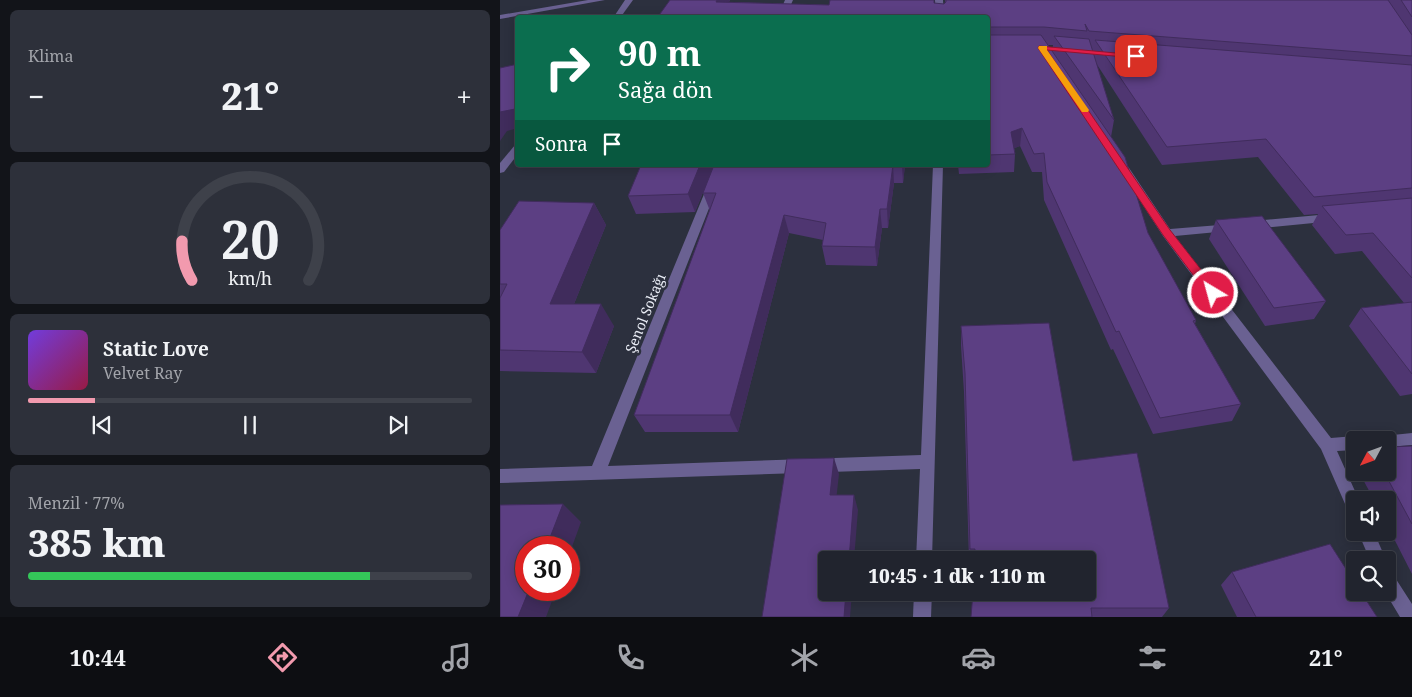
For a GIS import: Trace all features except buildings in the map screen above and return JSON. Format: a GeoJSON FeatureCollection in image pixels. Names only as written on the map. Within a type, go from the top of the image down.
{"type":"FeatureCollection","features":[{"type":"Feature","properties":{"kind":"street"},"geometry":{"type":"LineString","coordinates":[[500,17],[564,3],[601,0]]}},
{"type":"Feature","properties":{"kind":"street"},"geometry":{"type":"LineString","coordinates":[[618,15],[629,0]]}},
{"type":"Feature","properties":{"kind":"street"},"geometry":{"type":"LineString","coordinates":[[783,15],[789,0]]}},
{"type":"Feature","properties":{"kind":"street"},"geometry":{"type":"LineString","coordinates":[[939,0],[940,15]]}},
{"type":"Feature","properties":{"kind":"street"},"geometry":{"type":"LineString","coordinates":[[500,170],[515,151]]}},
{"type":"Feature","properties":{"kind":"street"},"geometry":{"type":"LineString","coordinates":[[1113,151],[1167,233],[1327,445],[1347,491]]}},
{"type":"Feature","properties":{"kind":"street","name":"Şenol Sokağı"},"geometry":{"type":"LineString","coordinates":[[597,473],[720,167]]}},
{"type":"Feature","properties":{"kind":"street"},"geometry":{"type":"LineString","coordinates":[[924,551],[938,167]]}},
{"type":"Feature","properties":{"kind":"street"},"geometry":{"type":"LineString","coordinates":[[1167,233],[1343,217]]}},
{"type":"Feature","properties":{"kind":"street"},"geometry":{"type":"LineString","coordinates":[[1396,440],[1412,439]]}},
{"type":"Feature","properties":{"kind":"street"},"geometry":{"type":"LineString","coordinates":[[1327,445],[1346,444]]}},
{"type":"Feature","properties":{"kind":"street"},"geometry":{"type":"LineString","coordinates":[[500,476],[928,462]]}},
{"type":"Feature","properties":{"kind":"street"},"geometry":{"type":"LineString","coordinates":[[1396,595],[1410,617]]}},
{"type":"Feature","properties":{"kind":"street"},"geometry":{"type":"LineString","coordinates":[[922,617],[923,601]]}},
{"type":"Feature","properties":{"kind":"slow traffic"},"geometry":{"type":"LineString","coordinates":[[1045,48],[1042,48],[1085,110]]}},
{"type":"Feature","properties":{"kind":"route"},"geometry":{"type":"LineString","coordinates":[[1136,56],[1042,48],[1167,233],[1213,293]]}}]}
